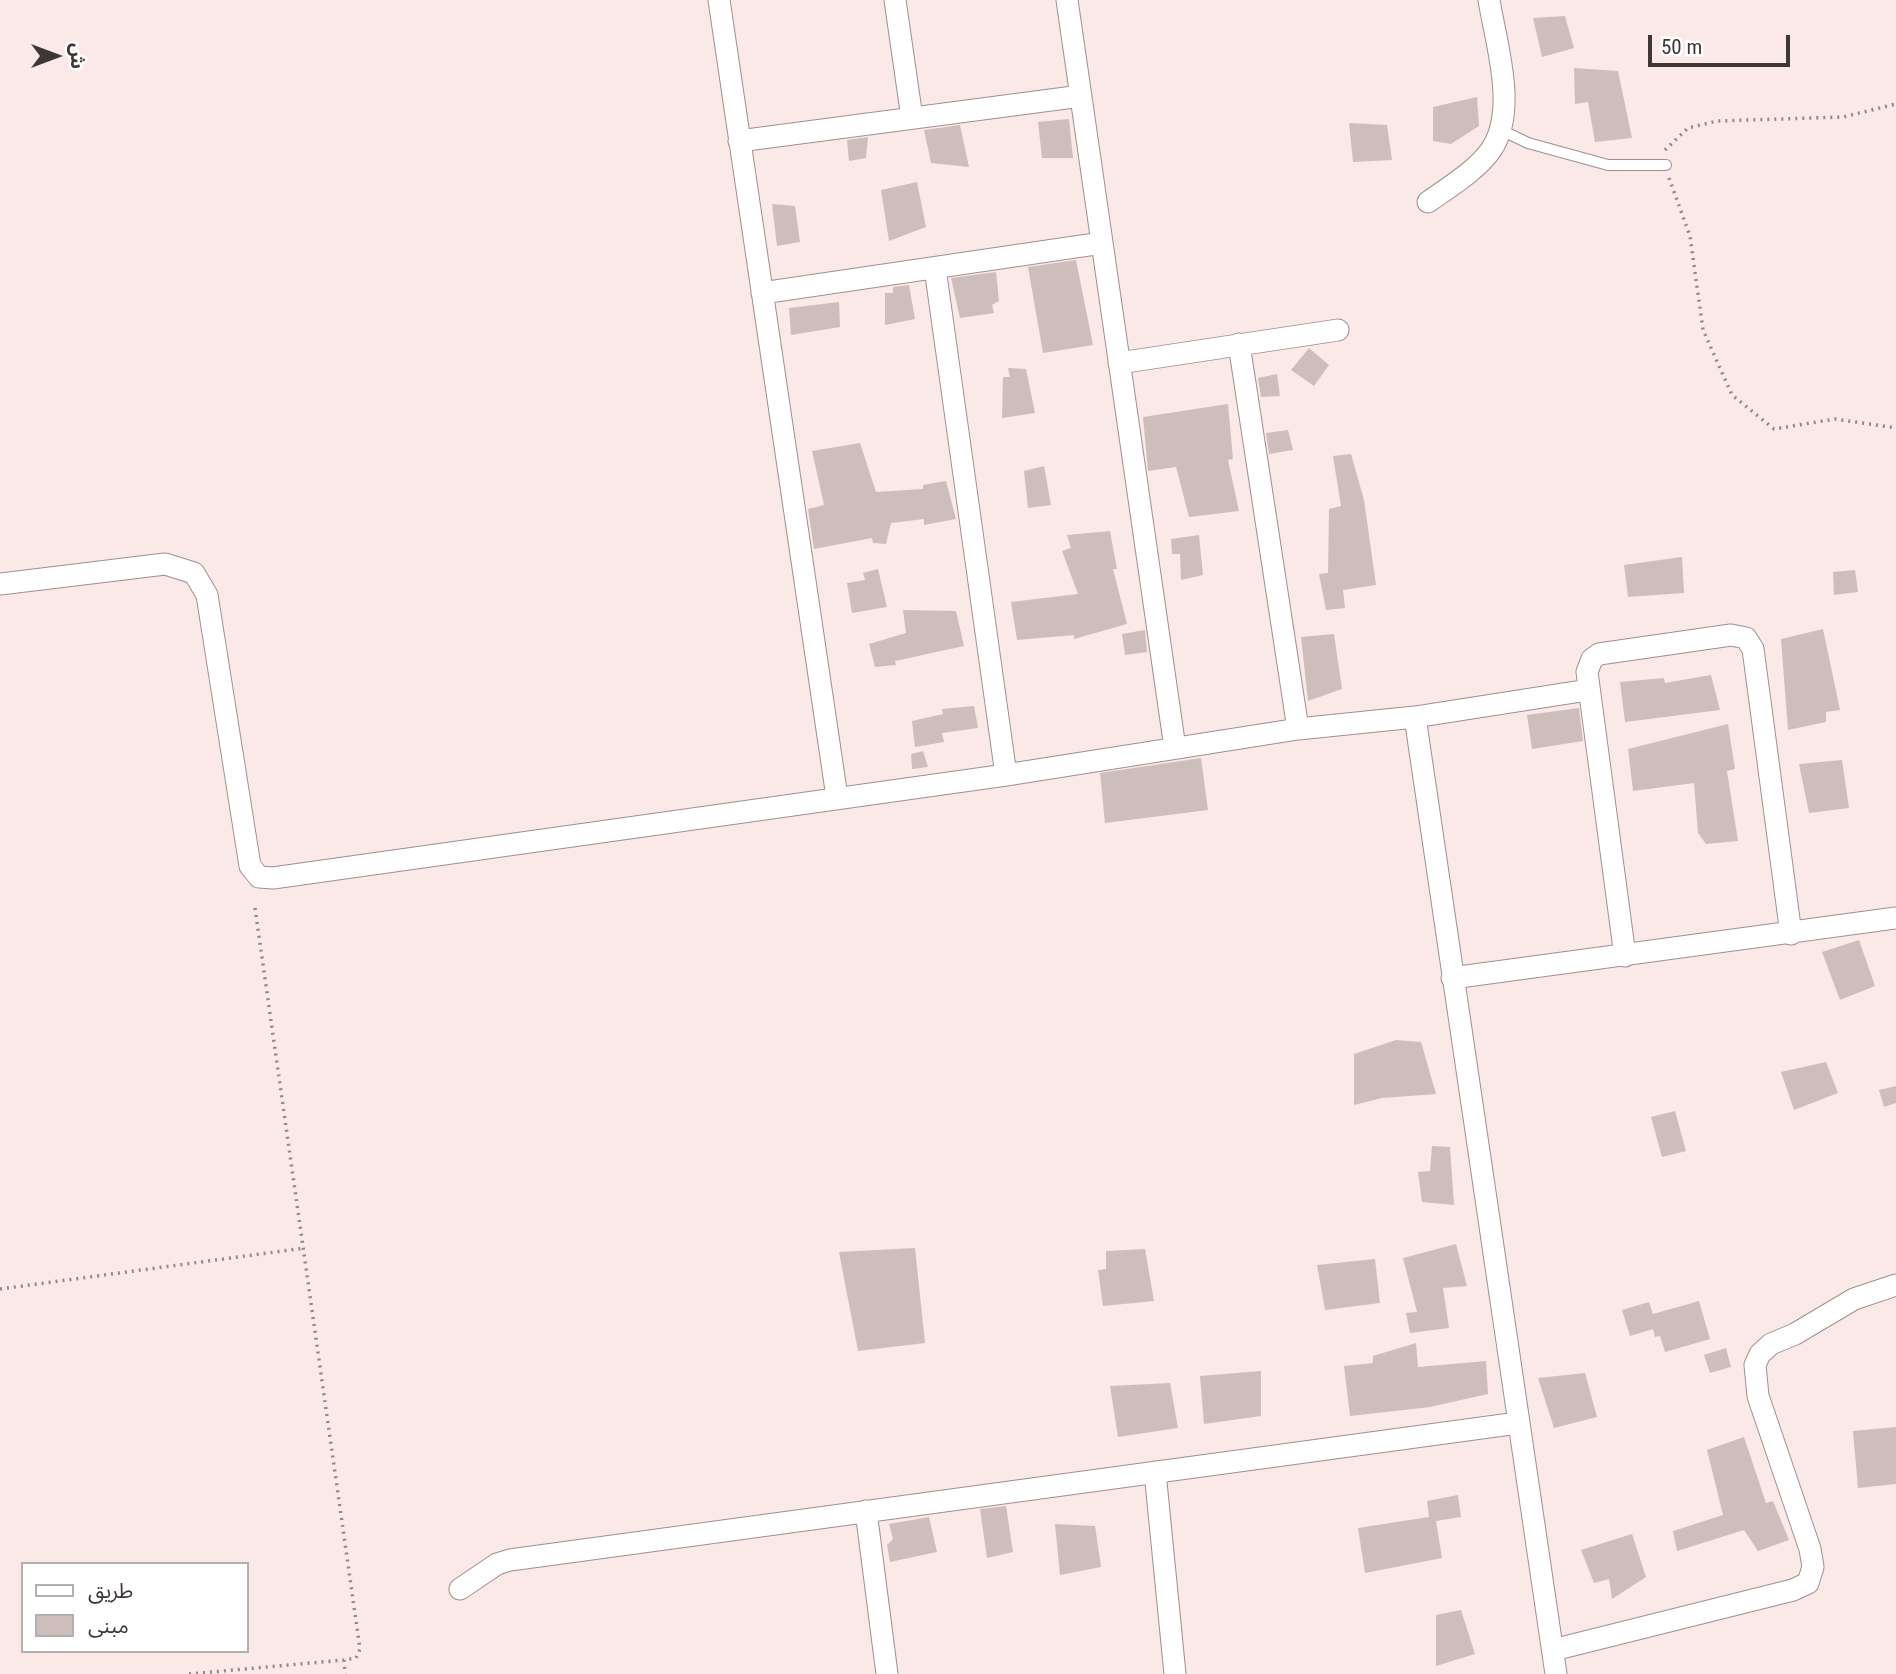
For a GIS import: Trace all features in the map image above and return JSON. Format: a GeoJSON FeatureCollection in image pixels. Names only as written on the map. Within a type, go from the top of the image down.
{"type":"FeatureCollection","features":[{"type":"Feature","properties":{"kind":"street"},"geometry":{"type":"LineString","coordinates":[[719,0],[837,797]]}},
{"type":"Feature","properties":{"kind":"street"},"geometry":{"type":"LineString","coordinates":[[895,0],[912,118]]}},
{"type":"Feature","properties":{"kind":"street"},"geometry":{"type":"LineString","coordinates":[[1067,0],[1175,748]]}},
{"type":"Feature","properties":{"kind":"street"},"geometry":{"type":"LineString","coordinates":[[1428,202],[1466,174],[1490,151],[1501,130],[1503,93],[1489,0]]}},
{"type":"Feature","properties":{"kind":"street"},"geometry":{"type":"LineString","coordinates":[[739,141],[1081,96]]}},
{"type":"Feature","properties":{"kind":"street"},"geometry":{"type":"LineString","coordinates":[[762,293],[1102,243]]}},
{"type":"Feature","properties":{"kind":"street"},"geometry":{"type":"LineString","coordinates":[[935,268],[1006,775]]}},
{"type":"Feature","properties":{"kind":"street"},"geometry":{"type":"LineString","coordinates":[[1119,363],[1339,330]]}},
{"type":"Feature","properties":{"kind":"street"},"geometry":{"type":"LineString","coordinates":[[1238,344],[1298,729]]}},
{"type":"Feature","properties":{"kind":"street"},"geometry":{"type":"LineString","coordinates":[[0,584],[165,564],[194,573],[206,595],[250,866],[259,877],[273,878],[1006,775],[1298,729],[1415,717],[1588,690]]}},
{"type":"Feature","properties":{"kind":"street"},"geometry":{"type":"LineString","coordinates":[[1625,956],[1587,672],[1592,659],[1599,654],[1731,635],[1746,638],[1753,649],[1791,934]]}},
{"type":"Feature","properties":{"kind":"street"},"geometry":{"type":"LineString","coordinates":[[1415,717],[1556,1674]]}},
{"type":"Feature","properties":{"kind":"street"},"geometry":{"type":"LineString","coordinates":[[1452,978],[1896,918]]}},
{"type":"Feature","properties":{"kind":"street"},"geometry":{"type":"LineString","coordinates":[[1553,1650],[1793,1590],[1808,1583],[1813,1567],[1810,1549],[1758,1396],[1755,1365],[1760,1354],[1772,1344],[1795,1334],[1854,1299],[1896,1285]]}},
{"type":"Feature","properties":{"kind":"street"},"geometry":{"type":"LineString","coordinates":[[460,1589],[497,1564],[510,1560],[1518,1423]]}},
{"type":"Feature","properties":{"kind":"street"},"geometry":{"type":"LineString","coordinates":[[1155,1472],[1175,1674]]}},
{"type":"Feature","properties":{"kind":"street"},"geometry":{"type":"LineString","coordinates":[[866,1511],[887,1674]]}},
{"type":"Feature","properties":{"kind":"lane"},"geometry":{"type":"LineString","coordinates":[[1501,130],[1528,143],[1608,165],[1666,165]]}},
{"type":"Feature","properties":{"kind":"path"},"geometry":{"type":"LineString","coordinates":[[1896,104],[1843,117],[1729,121],[1688,128],[1664,151],[1666,165],[1690,236],[1703,330],[1732,395],[1774,429],[1835,419],[1896,428]]}},
{"type":"Feature","properties":{"kind":"path"},"geometry":{"type":"LineString","coordinates":[[189,1674],[344,1660],[356,1658],[360,1649],[255,908]]}},
{"type":"Feature","properties":{"kind":"path"},"geometry":{"type":"LineString","coordinates":[[0,1289],[305,1248]]}},
{"type":"Feature","properties":{"kind":"path"},"geometry":{"type":"LineString","coordinates":[[344,1660],[345,1674]]}},
{"type":"Feature","properties":{"kind":"building"},"geometry":{"type":"Polygon","coordinates":[[[1565,16],[1574,48],[1542,57],[1533,18],[1565,16]]]}},
{"type":"Feature","properties":{"kind":"building"},"geometry":{"type":"Polygon","coordinates":[[[1574,68],[1618,71],[1632,138],[1595,142],[1588,102],[1575,104],[1574,68]]]}},
{"type":"Feature","properties":{"kind":"building"},"geometry":{"type":"Polygon","coordinates":[[[1477,97],[1479,126],[1451,144],[1433,141],[1433,107],[1477,97]]]}},
{"type":"Feature","properties":{"kind":"building"},"geometry":{"type":"Polygon","coordinates":[[[1069,119],[1073,158],[1042,158],[1038,122],[1069,119]]]}},
{"type":"Feature","properties":{"kind":"building"},"geometry":{"type":"Polygon","coordinates":[[[1349,123],[1387,125],[1392,160],[1353,162],[1349,123]]]}},
{"type":"Feature","properties":{"kind":"building"},"geometry":{"type":"Polygon","coordinates":[[[960,125],[969,167],[931,163],[924,130],[960,125]]]}},
{"type":"Feature","properties":{"kind":"building"},"geometry":{"type":"Polygon","coordinates":[[[868,137],[866,158],[849,161],[847,140],[868,137]]]}},
{"type":"Feature","properties":{"kind":"building"},"geometry":{"type":"Polygon","coordinates":[[[917,182],[926,227],[889,241],[881,190],[917,182]]]}},
{"type":"Feature","properties":{"kind":"building"},"geometry":{"type":"Polygon","coordinates":[[[772,204],[795,206],[800,242],[777,246],[772,204]]]}},
{"type":"Feature","properties":{"kind":"building"},"geometry":{"type":"Polygon","coordinates":[[[1076,260],[1093,345],[1043,353],[1028,267],[1076,260]]]}},
{"type":"Feature","properties":{"kind":"building"},"geometry":{"type":"Polygon","coordinates":[[[996,272],[999,301],[992,305],[994,313],[960,318],[951,278],[996,272]]]}},
{"type":"Feature","properties":{"kind":"building"},"geometry":{"type":"Polygon","coordinates":[[[909,285],[915,319],[885,325],[885,293],[893,293],[893,287],[909,285]]]}},
{"type":"Feature","properties":{"kind":"building"},"geometry":{"type":"Polygon","coordinates":[[[839,302],[840,327],[791,335],[789,308],[839,302]]]}},
{"type":"Feature","properties":{"kind":"building"},"geometry":{"type":"Polygon","coordinates":[[[1309,348],[1329,365],[1314,386],[1291,370],[1309,348]]]}},
{"type":"Feature","properties":{"kind":"building"},"geometry":{"type":"Polygon","coordinates":[[[1008,368],[1026,369],[1035,413],[1002,418],[1003,377],[1010,377],[1008,368]]]}},
{"type":"Feature","properties":{"kind":"building"},"geometry":{"type":"Polygon","coordinates":[[[1277,374],[1280,396],[1261,397],[1258,378],[1277,374]]]}},
{"type":"Feature","properties":{"kind":"building"},"geometry":{"type":"Polygon","coordinates":[[[1228,404],[1233,459],[1228,460],[1239,511],[1189,517],[1176,467],[1148,471],[1143,417],[1228,404]]]}},
{"type":"Feature","properties":{"kind":"building"},"geometry":{"type":"Polygon","coordinates":[[[1288,430],[1293,450],[1269,454],[1266,433],[1288,430]]]}},
{"type":"Feature","properties":{"kind":"building"},"geometry":{"type":"Polygon","coordinates":[[[860,443],[876,492],[923,489],[923,485],[946,481],[956,519],[924,525],[924,519],[891,523],[886,544],[873,543],[872,538],[814,549],[808,509],[824,505],[812,451],[860,443]]]}},
{"type":"Feature","properties":{"kind":"building"},"geometry":{"type":"Polygon","coordinates":[[[1351,454],[1364,500],[1376,585],[1343,590],[1345,608],[1326,610],[1319,574],[1328,573],[1329,509],[1341,506],[1333,456],[1351,454]]]}},
{"type":"Feature","properties":{"kind":"building"},"geometry":{"type":"Polygon","coordinates":[[[1044,466],[1051,505],[1028,508],[1024,471],[1044,466]]]}},
{"type":"Feature","properties":{"kind":"building"},"geometry":{"type":"Polygon","coordinates":[[[1110,531],[1117,569],[1113,569],[1127,624],[1074,639],[1074,635],[1017,640],[1011,602],[1078,594],[1062,551],[1071,548],[1067,535],[1110,531]]]}},
{"type":"Feature","properties":{"kind":"building"},"geometry":{"type":"Polygon","coordinates":[[[1199,535],[1203,575],[1181,580],[1180,554],[1172,554],[1171,539],[1199,535]]]}},
{"type":"Feature","properties":{"kind":"building"},"geometry":{"type":"Polygon","coordinates":[[[1682,557],[1684,593],[1628,597],[1624,565],[1682,557]]]}},
{"type":"Feature","properties":{"kind":"building"},"geometry":{"type":"Polygon","coordinates":[[[878,569],[887,607],[852,613],[847,583],[865,580],[863,573],[878,569]]]}},
{"type":"Feature","properties":{"kind":"building"},"geometry":{"type":"Polygon","coordinates":[[[1855,570],[1858,592],[1834,595],[1833,572],[1855,570]]]}},
{"type":"Feature","properties":{"kind":"building"},"geometry":{"type":"Polygon","coordinates":[[[903,610],[956,611],[964,646],[895,661],[896,665],[875,667],[869,644],[906,633],[903,610]]]}},
{"type":"Feature","properties":{"kind":"building"},"geometry":{"type":"Polygon","coordinates":[[[1823,629],[1840,710],[1826,712],[1826,722],[1788,730],[1781,639],[1823,629]]]}},
{"type":"Feature","properties":{"kind":"building"},"geometry":{"type":"Polygon","coordinates":[[[1145,630],[1147,652],[1125,655],[1122,634],[1145,630]]]}},
{"type":"Feature","properties":{"kind":"building"},"geometry":{"type":"Polygon","coordinates":[[[1334,634],[1342,689],[1308,701],[1301,637],[1334,634]]]}},
{"type":"Feature","properties":{"kind":"building"},"geometry":{"type":"Polygon","coordinates":[[[1711,675],[1720,710],[1625,722],[1620,682],[1664,678],[1665,683],[1711,675]]]}},
{"type":"Feature","properties":{"kind":"building"},"geometry":{"type":"Polygon","coordinates":[[[974,706],[978,728],[942,733],[944,742],[915,747],[912,721],[943,714],[942,709],[974,706]]]}},
{"type":"Feature","properties":{"kind":"building"},"geometry":{"type":"Polygon","coordinates":[[[1579,708],[1583,741],[1532,749],[1527,715],[1579,708]]]}},
{"type":"Feature","properties":{"kind":"building"},"geometry":{"type":"Polygon","coordinates":[[[1728,724],[1735,769],[1727,771],[1738,841],[1706,844],[1698,833],[1694,783],[1633,791],[1628,749],[1728,724]]]}},
{"type":"Feature","properties":{"kind":"building"},"geometry":{"type":"Polygon","coordinates":[[[923,751],[928,767],[912,769],[911,754],[923,751]]]}},
{"type":"Feature","properties":{"kind":"building"},"geometry":{"type":"Polygon","coordinates":[[[1201,758],[1208,810],[1105,823],[1100,773],[1201,758]]]}},
{"type":"Feature","properties":{"kind":"building"},"geometry":{"type":"Polygon","coordinates":[[[1842,760],[1849,808],[1809,813],[1799,764],[1842,760]]]}},
{"type":"Feature","properties":{"kind":"building"},"geometry":{"type":"Polygon","coordinates":[[[1859,940],[1875,986],[1840,1000],[1822,952],[1859,940]]]}},
{"type":"Feature","properties":{"kind":"building"},"geometry":{"type":"Polygon","coordinates":[[[1396,1040],[1421,1042],[1436,1094],[1382,1098],[1354,1105],[1354,1054],[1396,1040]]]}},
{"type":"Feature","properties":{"kind":"building"},"geometry":{"type":"Polygon","coordinates":[[[1826,1062],[1838,1093],[1794,1110],[1781,1072],[1826,1062]]]}},
{"type":"Feature","properties":{"kind":"building"},"geometry":{"type":"Polygon","coordinates":[[[1896,1086],[1896,1103],[1884,1107],[1879,1090],[1896,1086]]]}},
{"type":"Feature","properties":{"kind":"building"},"geometry":{"type":"Polygon","coordinates":[[[1675,1111],[1686,1151],[1662,1157],[1651,1117],[1675,1111]]]}},
{"type":"Feature","properties":{"kind":"building"},"geometry":{"type":"Polygon","coordinates":[[[1432,1146],[1450,1147],[1454,1205],[1422,1202],[1418,1172],[1430,1171],[1432,1146]]]}},
{"type":"Feature","properties":{"kind":"building"},"geometry":{"type":"Polygon","coordinates":[[[1456,1244],[1467,1286],[1443,1288],[1449,1328],[1410,1333],[1406,1313],[1417,1312],[1403,1258],[1456,1244]]]}},
{"type":"Feature","properties":{"kind":"building"},"geometry":{"type":"Polygon","coordinates":[[[915,1248],[925,1343],[858,1351],[839,1252],[915,1248]]]}},
{"type":"Feature","properties":{"kind":"building"},"geometry":{"type":"Polygon","coordinates":[[[1145,1249],[1154,1301],[1103,1306],[1098,1270],[1106,1269],[1106,1251],[1145,1249]]]}},
{"type":"Feature","properties":{"kind":"building"},"geometry":{"type":"Polygon","coordinates":[[[1375,1259],[1380,1303],[1325,1310],[1317,1265],[1375,1259]]]}},
{"type":"Feature","properties":{"kind":"building"},"geometry":{"type":"Polygon","coordinates":[[[1699,1301],[1710,1339],[1665,1352],[1660,1336],[1655,1337],[1653,1329],[1630,1336],[1622,1310],[1649,1302],[1653,1314],[1699,1301]]]}},
{"type":"Feature","properties":{"kind":"building"},"geometry":{"type":"Polygon","coordinates":[[[1416,1343],[1418,1367],[1486,1361],[1488,1394],[1430,1407],[1350,1416],[1344,1366],[1373,1363],[1373,1356],[1416,1343]]]}},
{"type":"Feature","properties":{"kind":"building"},"geometry":{"type":"Polygon","coordinates":[[[1726,1348],[1731,1367],[1710,1373],[1704,1355],[1726,1348]]]}},
{"type":"Feature","properties":{"kind":"building"},"geometry":{"type":"Polygon","coordinates":[[[1261,1371],[1261,1416],[1204,1424],[1200,1376],[1261,1371]]]}},
{"type":"Feature","properties":{"kind":"building"},"geometry":{"type":"Polygon","coordinates":[[[1585,1373],[1597,1417],[1554,1428],[1538,1378],[1585,1373]]]}},
{"type":"Feature","properties":{"kind":"building"},"geometry":{"type":"Polygon","coordinates":[[[1170,1383],[1178,1428],[1118,1437],[1110,1386],[1170,1383]]]}},
{"type":"Feature","properties":{"kind":"building"},"geometry":{"type":"Polygon","coordinates":[[[1896,1427],[1896,1484],[1858,1488],[1853,1431],[1896,1427]]]}},
{"type":"Feature","properties":{"kind":"building"},"geometry":{"type":"Polygon","coordinates":[[[1744,1437],[1766,1503],[1773,1501],[1789,1540],[1758,1551],[1744,1530],[1677,1551],[1673,1531],[1723,1515],[1707,1450],[1744,1437]]]}},
{"type":"Feature","properties":{"kind":"building"},"geometry":{"type":"Polygon","coordinates":[[[1458,1495],[1461,1517],[1436,1521],[1442,1558],[1365,1573],[1358,1528],[1429,1517],[1427,1501],[1458,1495]]]}},
{"type":"Feature","properties":{"kind":"building"},"geometry":{"type":"Polygon","coordinates":[[[1006,1506],[1013,1552],[987,1558],[980,1509],[1006,1506]]]}},
{"type":"Feature","properties":{"kind":"building"},"geometry":{"type":"Polygon","coordinates":[[[929,1517],[937,1552],[890,1562],[887,1545],[893,1539],[889,1524],[929,1517]]]}},
{"type":"Feature","properties":{"kind":"building"},"geometry":{"type":"Polygon","coordinates":[[[1055,1524],[1095,1526],[1101,1567],[1060,1575],[1055,1524]]]}},
{"type":"Feature","properties":{"kind":"building"},"geometry":{"type":"Polygon","coordinates":[[[1632,1534],[1646,1577],[1612,1599],[1609,1579],[1594,1583],[1581,1550],[1632,1534]]]}},
{"type":"Feature","properties":{"kind":"building"},"geometry":{"type":"Polygon","coordinates":[[[1461,1610],[1475,1654],[1436,1666],[1436,1615],[1461,1610]]]}}]}
